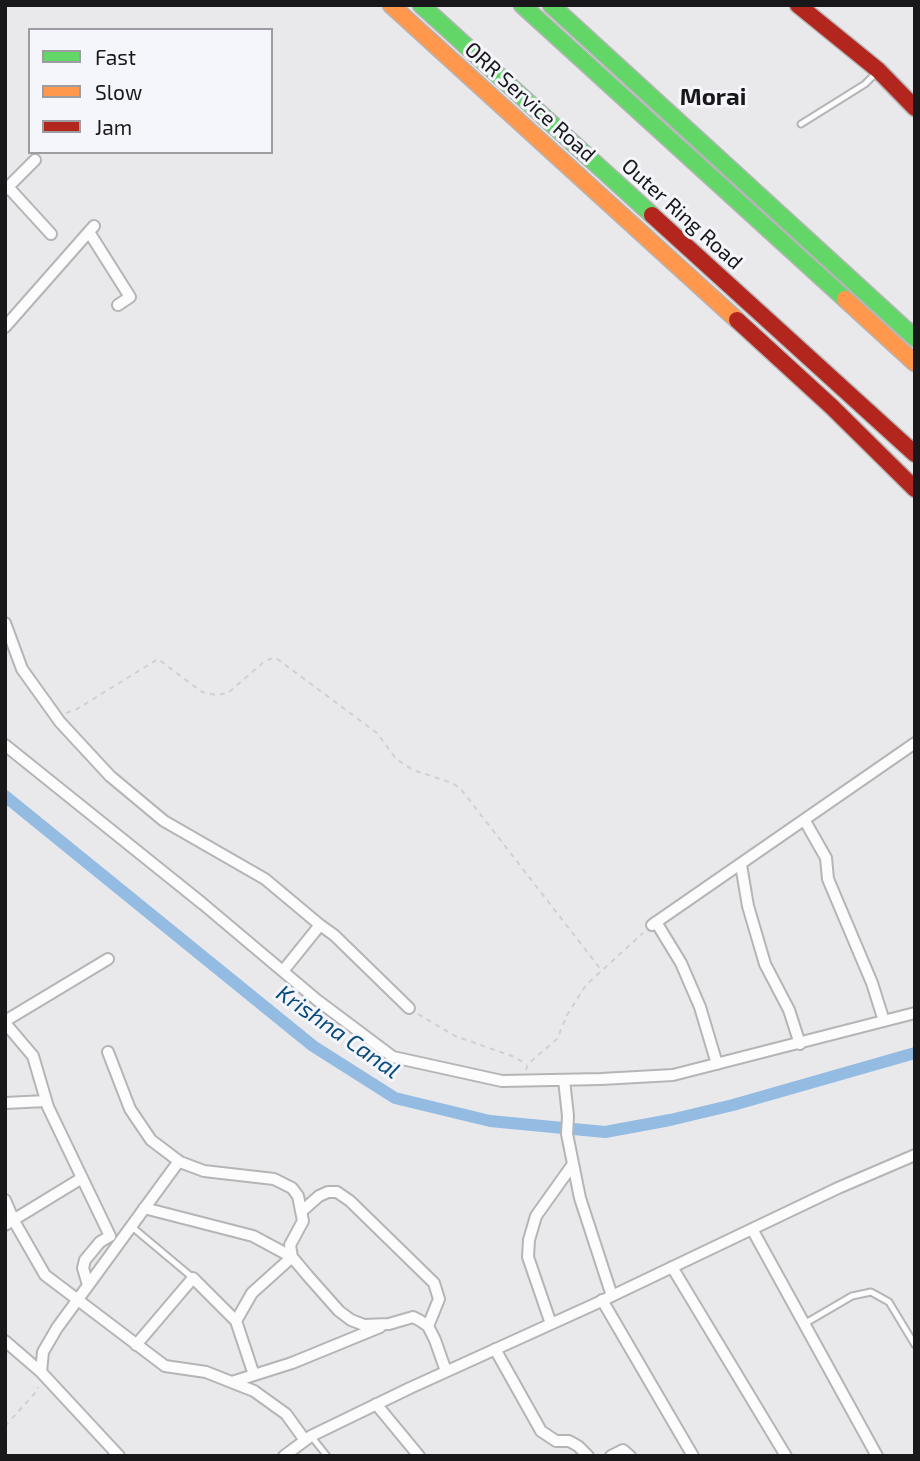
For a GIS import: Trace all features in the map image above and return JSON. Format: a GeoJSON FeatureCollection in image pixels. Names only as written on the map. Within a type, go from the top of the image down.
{"type":"FeatureCollection","features":[{"type":"Feature","properties":{"kind":"main road","name":"ORR Service Road"},"geometry":{"type":"LineString","coordinates":[[391,5],[841,415],[915,489]]}},
{"type":"Feature","properties":{"kind":"main road","name":"Outer Ring Road"},"geometry":{"type":"LineString","coordinates":[[421,5],[915,454]]}},
{"type":"Feature","properties":{"kind":"main road"},"geometry":{"type":"LineString","coordinates":[[522,5],[915,363]]}},
{"type":"Feature","properties":{"kind":"main road"},"geometry":{"type":"LineString","coordinates":[[551,5],[915,338]]}},
{"type":"Feature","properties":{"kind":"main road"},"geometry":{"type":"LineString","coordinates":[[798,5],[878,70],[915,108]]}},
{"type":"Feature","properties":{"kind":"street"},"geometry":{"type":"LineString","coordinates":[[35,160],[7,188],[51,234]]}},
{"type":"Feature","properties":{"kind":"street"},"geometry":{"type":"LineString","coordinates":[[5,327],[10,315],[92,229],[130,297],[118,305]]}},
{"type":"Feature","properties":{"kind":"street"},"geometry":{"type":"LineString","coordinates":[[5,623],[22,669],[56,716],[110,776],[164,821],[265,879],[334,935],[409,1007]]}},
{"type":"Feature","properties":{"kind":"street"},"geometry":{"type":"LineString","coordinates":[[717,1064],[695,996],[671,944],[654,923],[915,743]]}},
{"type":"Feature","properties":{"kind":"street"},"geometry":{"type":"LineString","coordinates":[[5,745],[76,800],[317,1000],[393,1057],[502,1081],[673,1075],[915,1013]]}},
{"type":"Feature","properties":{"kind":"street"},"geometry":{"type":"LineString","coordinates":[[804,821],[825,854],[828,879],[872,983],[884,1021]]}},
{"type":"Feature","properties":{"kind":"street"},"geometry":{"type":"LineString","coordinates":[[741,865],[748,906],[765,964],[789,1010],[800,1044]]}},
{"type":"Feature","properties":{"kind":"street"},"geometry":{"type":"LineString","coordinates":[[283,971],[320,925]]}},
{"type":"Feature","properties":{"kind":"street"},"geometry":{"type":"LineString","coordinates":[[88,1285],[83,1268],[85,1260],[100,1242],[110,1236],[46,1101],[33,1056],[5,1022],[108,959]]}},
{"type":"Feature","properties":{"kind":"street"},"geometry":{"type":"LineString","coordinates":[[108,1052],[130,1109],[151,1140],[179,1161],[204,1171],[274,1179],[292,1188],[298,1196],[303,1222],[290,1245],[292,1257]]}},
{"type":"Feature","properties":{"kind":"street"},"geometry":{"type":"LineString","coordinates":[[564,1080],[568,1116],[566,1134],[607,1298],[693,1456]]}},
{"type":"Feature","properties":{"kind":"street"},"geometry":{"type":"LineString","coordinates":[[5,1103],[46,1101]]}},
{"type":"Feature","properties":{"kind":"street"},"geometry":{"type":"LineString","coordinates":[[284,1456],[307,1438],[376,1404],[838,1188],[915,1155]]}},
{"type":"Feature","properties":{"kind":"street"},"geometry":{"type":"LineString","coordinates":[[41,1372],[40,1363],[44,1352],[57,1328],[179,1161]]}},
{"type":"Feature","properties":{"kind":"street"},"geometry":{"type":"LineString","coordinates":[[551,1324],[528,1257],[529,1240],[536,1216],[573,1164]]}},
{"type":"Feature","properties":{"kind":"street"},"geometry":{"type":"LineString","coordinates":[[10,1223],[82,1178]]}},
{"type":"Feature","properties":{"kind":"street"},"geometry":{"type":"LineString","coordinates":[[302,1211],[318,1196],[328,1192],[337,1192],[351,1201],[434,1283],[439,1299],[428,1326]]}},
{"type":"Feature","properties":{"kind":"street"},"geometry":{"type":"LineString","coordinates":[[5,1200],[10,1223],[46,1275],[165,1366],[206,1372],[254,1391],[286,1414],[307,1438]]}},
{"type":"Feature","properties":{"kind":"street"},"geometry":{"type":"LineString","coordinates":[[144,1209],[253,1236],[292,1257],[339,1311],[351,1320],[364,1325],[389,1324]]}},
{"type":"Feature","properties":{"kind":"street"},"geometry":{"type":"LineString","coordinates":[[752,1229],[877,1456]]}},
{"type":"Feature","properties":{"kind":"street"},"geometry":{"type":"LineString","coordinates":[[236,1321],[252,1293],[292,1257]]}},
{"type":"Feature","properties":{"kind":"street"},"geometry":{"type":"LineString","coordinates":[[672,1267],[786,1456]]}},
{"type":"Feature","properties":{"kind":"street"},"geometry":{"type":"LineString","coordinates":[[136,1345],[193,1278],[236,1321],[254,1375]]}},
{"type":"Feature","properties":{"kind":"street"},"geometry":{"type":"LineString","coordinates":[[232,1382],[292,1363],[413,1317],[428,1326],[446,1371]]}},
{"type":"Feature","properties":{"kind":"street"},"geometry":{"type":"LineString","coordinates":[[5,1341],[41,1372],[120,1456]]}},
{"type":"Feature","properties":{"kind":"street"},"geometry":{"type":"LineString","coordinates":[[495,1349],[541,1431],[556,1441],[569,1441],[588,1456]]}},
{"type":"Feature","properties":{"kind":"street"},"geometry":{"type":"LineString","coordinates":[[376,1404],[419,1456]]}},
{"type":"Feature","properties":{"kind":"street"},"geometry":{"type":"LineString","coordinates":[[611,1456],[623,1450],[630,1456]]}},
{"type":"Feature","properties":{"kind":"lane"},"geometry":{"type":"LineString","coordinates":[[801,124],[865,84],[878,70]]}},
{"type":"Feature","properties":{"kind":"lane"},"geometry":{"type":"LineString","coordinates":[[131,1226],[193,1278]]}},
{"type":"Feature","properties":{"kind":"lane"},"geometry":{"type":"LineString","coordinates":[[804,1324],[852,1296],[871,1292],[889,1302],[915,1345]]}},
{"type":"Feature","properties":{"kind":"lane"},"geometry":{"type":"LineString","coordinates":[[307,1438],[327,1456]]}},
{"type":"Feature","properties":{"kind":"path"},"geometry":{"type":"LineString","coordinates":[[56,716],[76,709],[158,659],[202,692],[216,695],[228,693],[266,660],[276,658],[377,733],[396,760],[413,770],[460,788],[602,971]]}},
{"type":"Feature","properties":{"kind":"path"},"geometry":{"type":"LineString","coordinates":[[522,1080],[528,1064],[557,1039],[567,1015],[586,985],[654,923]]}},
{"type":"Feature","properties":{"kind":"path"},"geometry":{"type":"LineString","coordinates":[[409,1007],[454,1036],[528,1064]]}},
{"type":"Feature","properties":{"kind":"path"},"geometry":{"type":"LineString","coordinates":[[5,1426],[36,1392],[41,1372]]}},
{"type":"Feature","properties":{"kind":"waterway","name":"Krishna Canal"},"geometry":{"type":"LineString","coordinates":[[5,796],[313,1046],[395,1098],[490,1121],[605,1132],[733,1105],[915,1053]]}},
{"type":"Feature","properties":{"kind":"traffic: fast"},"geometry":{"type":"LineString","coordinates":[[421,5],[652,215]]}},
{"type":"Feature","properties":{"kind":"traffic: fast"},"geometry":{"type":"LineString","coordinates":[[522,5],[845,299]]}},
{"type":"Feature","properties":{"kind":"traffic: fast"},"geometry":{"type":"LineString","coordinates":[[551,5],[915,338]]}},
{"type":"Feature","properties":{"kind":"traffic: slow"},"geometry":{"type":"LineString","coordinates":[[391,5],[737,320]]}},
{"type":"Feature","properties":{"kind":"traffic: slow"},"geometry":{"type":"LineString","coordinates":[[845,299],[915,363]]}},
{"type":"Feature","properties":{"kind":"traffic: jam"},"geometry":{"type":"LineString","coordinates":[[798,5],[878,70],[915,108]]}},
{"type":"Feature","properties":{"kind":"traffic: jam"},"geometry":{"type":"LineString","coordinates":[[652,215],[915,454]]}},
{"type":"Feature","properties":{"kind":"traffic: jam"},"geometry":{"type":"LineString","coordinates":[[737,320],[832,407],[915,489]]}},
{"type":"Feature","properties":{"kind":"district","name":"Morai"},"geometry":{"type":"Point","coordinates":[713,97]}}]}
